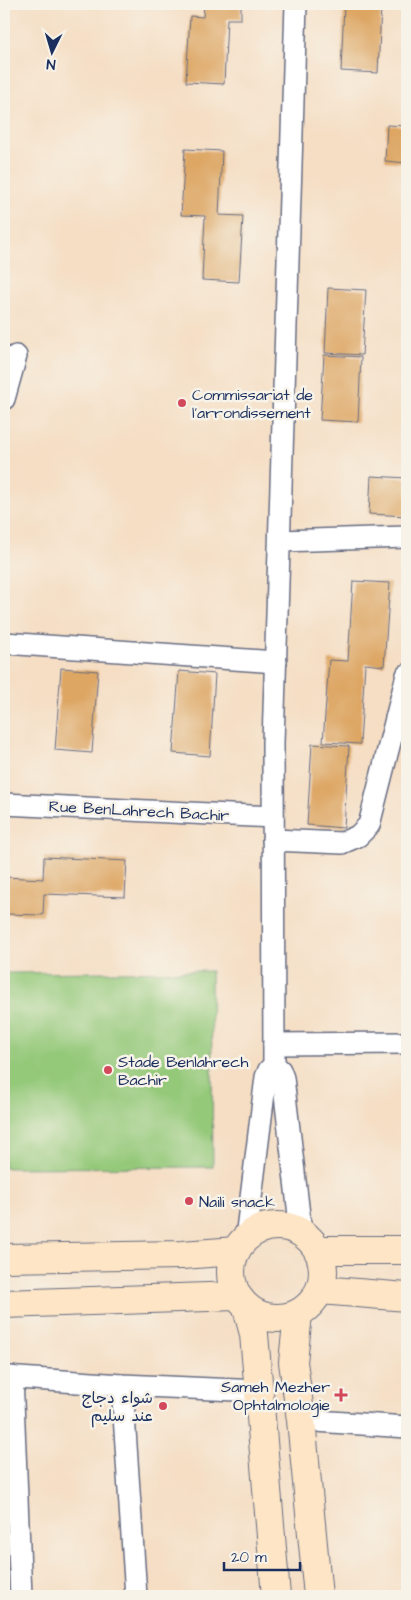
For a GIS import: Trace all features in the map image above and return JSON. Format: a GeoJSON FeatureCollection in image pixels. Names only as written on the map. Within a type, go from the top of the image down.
{"type":"FeatureCollection","features":[{"type":"Feature","properties":{"kind":"main road"},"geometry":{"type":"LineString","coordinates":[[4,1258],[182,1255],[241,1244],[259,1230],[273,1226],[287,1227],[310,1241],[407,1250]]}},
{"type":"Feature","properties":{"kind":"main road"},"geometry":{"type":"LineString","coordinates":[[4,1304],[242,1302],[259,1315],[272,1318],[286,1318],[298,1314],[313,1302],[320,1290],[324,1277],[323,1263],[310,1241]]}},
{"type":"Feature","properties":{"kind":"main road"},"geometry":{"type":"LineString","coordinates":[[241,1244],[231,1269],[232,1283],[242,1302],[254,1334],[276,1596]]}},
{"type":"Feature","properties":{"kind":"main road"},"geometry":{"type":"LineString","coordinates":[[320,1290],[407,1297]]}},
{"type":"Feature","properties":{"kind":"main road"},"geometry":{"type":"LineString","coordinates":[[298,1314],[293,1362],[301,1420],[318,1596]]}},
{"type":"Feature","properties":{"kind":"street"},"geometry":{"type":"LineString","coordinates":[[241,1244],[266,1077],[274,1055],[273,816],[276,662],[296,4]]}},
{"type":"Feature","properties":{"kind":"street"},"geometry":{"type":"LineString","coordinates":[[4,399],[16,356]]}},
{"type":"Feature","properties":{"kind":"street"},"geometry":{"type":"LineString","coordinates":[[280,541],[407,537]]}},
{"type":"Feature","properties":{"kind":"street"},"geometry":{"type":"LineString","coordinates":[[4,643],[276,662]]}},
{"type":"Feature","properties":{"kind":"street"},"geometry":{"type":"LineString","coordinates":[[273,840],[342,843],[358,836],[369,825],[407,675]]}},
{"type":"Feature","properties":{"kind":"street","name":"Rue BenLahrech Bachir"},"geometry":{"type":"LineString","coordinates":[[4,804],[273,816]]}},
{"type":"Feature","properties":{"kind":"street"},"geometry":{"type":"LineString","coordinates":[[274,1055],[407,1042]]}},
{"type":"Feature","properties":{"kind":"street"},"geometry":{"type":"LineString","coordinates":[[274,1055],[283,1078],[310,1241]]}},
{"type":"Feature","properties":{"kind":"street"},"geometry":{"type":"LineString","coordinates":[[21,1596],[8,1377],[122,1385],[259,1391]]}},
{"type":"Feature","properties":{"kind":"street"},"geometry":{"type":"LineString","coordinates":[[122,1385],[136,1596]]}},
{"type":"Feature","properties":{"kind":"street"},"geometry":{"type":"LineString","coordinates":[[301,1420],[407,1427]]}},
{"type":"Feature","properties":{"kind":"green space","name":"Stade Benlahrech Bachir"},"geometry":{"type":"Polygon","coordinates":[[[211,971],[213,1167],[4,1168],[4,973],[211,971]]]}},
{"type":"Feature","properties":{"kind":"building"},"geometry":{"type":"Polygon","coordinates":[[[204,4],[241,4],[241,19],[227,19],[224,84],[186,82],[190,16],[203,17],[204,4]]]}},
{"type":"Feature","properties":{"kind":"building"},"geometry":{"type":"Polygon","coordinates":[[[344,5],[381,7],[378,73],[341,71],[344,5]]]}},
{"type":"Feature","properties":{"kind":"building"},"geometry":{"type":"Polygon","coordinates":[[[387,125],[407,126],[407,163],[385,161],[387,125]]]}},
{"type":"Feature","properties":{"kind":"building"},"geometry":{"type":"Polygon","coordinates":[[[185,149],[222,151],[219,215],[243,216],[239,282],[202,280],[205,216],[181,215],[185,149]]]}},
{"type":"Feature","properties":{"kind":"building"},"geometry":{"type":"Polygon","coordinates":[[[328,288],[366,290],[362,355],[325,353],[328,288]]]}},
{"type":"Feature","properties":{"kind":"building"},"geometry":{"type":"Polygon","coordinates":[[[324,355],[361,357],[358,422],[320,420],[324,355]]]}},
{"type":"Feature","properties":{"kind":"building"},"geometry":{"type":"Polygon","coordinates":[[[371,476],[407,478],[407,516],[369,514],[371,476]]]}},
{"type":"Feature","properties":{"kind":"building"},"geometry":{"type":"Polygon","coordinates":[[[353,581],[390,583],[384,666],[365,664],[360,744],[323,742],[329,660],[348,661],[353,581]]]}},
{"type":"Feature","properties":{"kind":"building"},"geometry":{"type":"Polygon","coordinates":[[[61,668],[98,671],[92,753],[55,750],[61,668]]]}},
{"type":"Feature","properties":{"kind":"building"},"geometry":{"type":"Polygon","coordinates":[[[179,671],[215,674],[210,756],[173,753],[179,671]]]}},
{"type":"Feature","properties":{"kind":"building"},"geometry":{"type":"Polygon","coordinates":[[[312,744],[349,746],[344,828],[307,825],[312,744]]]}},
{"type":"Feature","properties":{"kind":"building"},"geometry":{"type":"Polygon","coordinates":[[[44,857],[127,861],[125,897],[44,894],[43,915],[4,914],[4,877],[43,879],[44,857]]]}},
{"type":"Feature","properties":{"kind":"place","name":"Commissariat de l'arrondissement"},"geometry":{"type":"Point","coordinates":[182,403]}},
{"type":"Feature","properties":{"kind":"place","name":"Stade Benlahrech Bachir"},"geometry":{"type":"Point","coordinates":[108,1070]}},
{"type":"Feature","properties":{"kind":"place","name":"Naili snack"},"geometry":{"type":"Point","coordinates":[189,1201]}},
{"type":"Feature","properties":{"kind":"place","name":"Sameh Mezher Ophtalmologie"},"geometry":{"type":"Point","coordinates":[341,1395]}},
{"type":"Feature","properties":{"kind":"place","name":"شواء دجاج عند سليم"},"geometry":{"type":"Point","coordinates":[163,1406]}}]}
